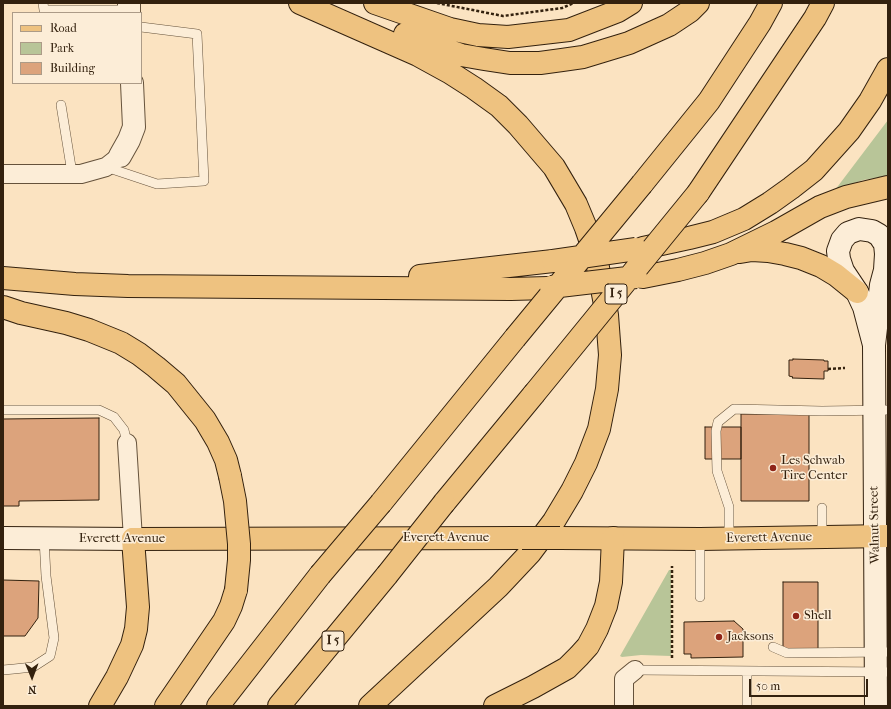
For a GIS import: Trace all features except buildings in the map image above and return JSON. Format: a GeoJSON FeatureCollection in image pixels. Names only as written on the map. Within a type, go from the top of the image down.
{"type":"FeatureCollection","features":[{"type":"Feature","properties":{"kind":"main road"},"geometry":{"type":"LineString","coordinates":[[300,3],[418,55],[474,88],[499,106],[518,125],[554,167],[576,204],[596,257],[607,315],[610,355],[607,389],[599,429],[586,463],[572,491],[554,521],[530,553],[498,587],[370,706]]}},
{"type":"Feature","properties":{"kind":"main road"},"geometry":{"type":"LineString","coordinates":[[331,3],[423,42],[461,55],[510,63],[540,62],[583,57],[629,43],[669,25],[690,11],[698,3]]}},
{"type":"Feature","properties":{"kind":"main road"},"geometry":{"type":"LineString","coordinates":[[375,3],[450,29],[478,35],[508,37],[569,30],[618,11],[631,3]]}},
{"type":"Feature","properties":{"kind":"main road"},"geometry":{"type":"LineString","coordinates":[[218,706],[320,575],[381,503],[709,101],[760,23],[771,3]]}},
{"type":"Feature","properties":{"kind":"main road","name":"I 5"},"geometry":{"type":"LineString","coordinates":[[279,706],[698,193],[815,18],[823,3]]}},
{"type":"Feature","properties":{"kind":"main road"},"geometry":{"type":"LineString","coordinates":[[328,287],[636,249],[713,232],[744,219],[770,204],[814,170],[849,131],[870,100],[888,69]]}},
{"type":"Feature","properties":{"kind":"main road"},"geometry":{"type":"LineString","coordinates":[[113,162],[129,140],[134,126],[132,84]]}},
{"type":"Feature","properties":{"kind":"main road"},"geometry":{"type":"LineString","coordinates":[[3,278],[75,284],[128,286],[548,288],[643,277],[705,263],[731,254],[776,232],[820,207],[846,197],[888,187]]}},
{"type":"Feature","properties":{"kind":"main road","name":"Walnut Street"},"geometry":{"type":"LineString","coordinates":[[874,345],[883,316],[881,285],[886,262],[885,244],[883,235],[872,231],[859,229],[848,233],[842,240],[838,251],[843,271],[864,307],[874,345],[881,410],[882,662],[876,706]]}},
{"type":"Feature","properties":{"kind":"main road"},"geometry":{"type":"LineString","coordinates":[[731,254],[752,250],[768,251],[801,258],[821,266],[836,275],[856,292]]}},
{"type":"Feature","properties":{"kind":"main road"},"geometry":{"type":"LineString","coordinates":[[3,307],[21,313],[66,322],[121,343],[139,354],[176,384],[205,420],[218,442],[226,460],[235,501],[239,544],[236,590],[224,621],[166,706]]}},
{"type":"Feature","properties":{"kind":"main road","name":"Everett Avenue"},"geometry":{"type":"LineString","coordinates":[[3,538],[700,539],[881,536]]}},
{"type":"Feature","properties":{"kind":"main road"},"geometry":{"type":"LineString","coordinates":[[495,706],[567,668],[588,646],[597,629],[606,606],[611,582],[613,538]]}},
{"type":"Feature","properties":{"kind":"main road"},"geometry":{"type":"LineString","coordinates":[[100,706],[123,665],[132,645],[136,629],[138,607],[133,539]]}},
{"type":"Feature","properties":{"kind":"street"},"geometry":{"type":"LineString","coordinates":[[3,174],[81,174],[113,162]]}},
{"type":"Feature","properties":{"kind":"street"},"geometry":{"type":"LineString","coordinates":[[127,444],[133,539]]}},
{"type":"Feature","properties":{"kind":"street"},"geometry":{"type":"LineString","coordinates":[[624,706],[624,679],[635,670]]}},
{"type":"Feature","properties":{"kind":"lane"},"geometry":{"type":"LineString","coordinates":[[44,3],[44,10],[103,12]]}},
{"type":"Feature","properties":{"kind":"lane"},"geometry":{"type":"LineString","coordinates":[[113,162],[157,184],[204,181],[197,34],[142,16]]}},
{"type":"Feature","properties":{"kind":"lane"},"geometry":{"type":"LineString","coordinates":[[61,105],[72,174]]}},
{"type":"Feature","properties":{"kind":"lane"},"geometry":{"type":"LineString","coordinates":[[729,538],[729,507],[716,471],[716,431],[718,422],[734,409],[881,410]]}},
{"type":"Feature","properties":{"kind":"lane"},"geometry":{"type":"LineString","coordinates":[[3,410],[99,410],[114,417],[124,430],[127,444]]}},
{"type":"Feature","properties":{"kind":"lane"},"geometry":{"type":"LineString","coordinates":[[822,508],[822,537]]}},
{"type":"Feature","properties":{"kind":"lane"},"geometry":{"type":"LineString","coordinates":[[3,670],[34,667],[50,656],[54,638],[46,576],[44,538]]}},
{"type":"Feature","properties":{"kind":"lane"},"geometry":{"type":"LineString","coordinates":[[700,539],[700,597]]}},
{"type":"Feature","properties":{"kind":"lane"},"geometry":{"type":"LineString","coordinates":[[773,647],[787,653],[882,662]]}},
{"type":"Feature","properties":{"kind":"lane"},"geometry":{"type":"LineString","coordinates":[[635,670],[746,671],[882,662]]}},
{"type":"Feature","properties":{"kind":"lane"},"geometry":{"type":"LineString","coordinates":[[746,671],[747,706]]}},
{"type":"Feature","properties":{"kind":"path"},"geometry":{"type":"LineString","coordinates":[[437,3],[503,16],[562,8],[574,3]]}},
{"type":"Feature","properties":{"kind":"path"},"geometry":{"type":"LineString","coordinates":[[828,368],[845,368]]}},
{"type":"Feature","properties":{"kind":"path"},"geometry":{"type":"LineString","coordinates":[[672,566],[672,658]]}},
{"type":"Feature","properties":{"kind":"green space"},"geometry":{"type":"Polygon","coordinates":[[[888,120],[888,176],[863,180],[835,190],[888,120]]]}},
{"type":"Feature","properties":{"kind":"green space"},"geometry":{"type":"Polygon","coordinates":[[[669,570],[671,570],[671,656],[620,656],[669,570]]]}},
{"type":"Feature","properties":{"kind":"place","name":"Les Schwab Tire Center"},"geometry":{"type":"Point","coordinates":[773,468]}},
{"type":"Feature","properties":{"kind":"place","name":"Shell"},"geometry":{"type":"Point","coordinates":[796,616]}},
{"type":"Feature","properties":{"kind":"place","name":"Jacksons"},"geometry":{"type":"Point","coordinates":[719,637]}}]}
